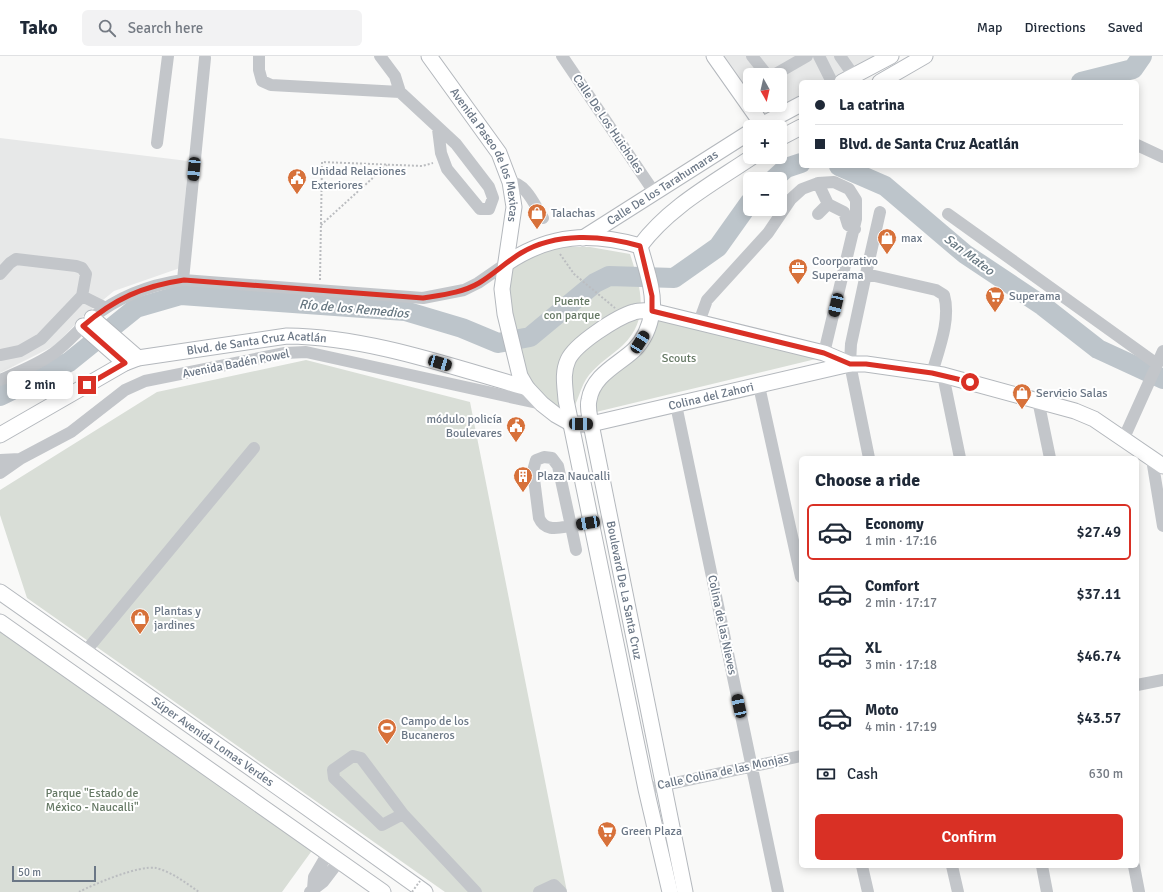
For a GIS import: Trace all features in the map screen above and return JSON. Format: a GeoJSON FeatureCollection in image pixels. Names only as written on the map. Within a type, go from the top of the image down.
{"type":"FeatureCollection","features":[{"type":"Feature","properties":{"kind":"main road","name":"Avenida Paseo de los Mexicas"},"geometry":{"type":"LineString","coordinates":[[429,56],[499,153],[510,182],[514,207],[507,263]]}},
{"type":"Feature","properties":{"kind":"main road"},"geometry":{"type":"LineString","coordinates":[[714,56],[753,120]]}},
{"type":"Feature","properties":{"kind":"main road"},"geometry":{"type":"LineString","coordinates":[[848,79],[891,56]]}},
{"type":"Feature","properties":{"kind":"main road"},"geometry":{"type":"LineString","coordinates":[[883,80],[925,56]]}},
{"type":"Feature","properties":{"kind":"main road","name":"Calle De los Tarahumaras"},"geometry":{"type":"LineString","coordinates":[[772,120],[799,105]]}},
{"type":"Feature","properties":{"kind":"main road"},"geometry":{"type":"LineString","coordinates":[[787,135],[799,131]]}},
{"type":"Feature","properties":{"kind":"main road","name":"Calle De los Tarahumaras"},"geometry":{"type":"LineString","coordinates":[[582,238],[743,137]]}},
{"type":"Feature","properties":{"kind":"main road","name":"Calle De los Tarahumaras"},"geometry":{"type":"LineString","coordinates":[[582,238],[624,241],[640,246],[654,227],[676,209],[743,163]]}},
{"type":"Feature","properties":{"kind":"main road"},"geometry":{"type":"LineString","coordinates":[[572,424],[542,404],[527,388],[520,376],[505,314],[502,289],[507,263],[522,252],[554,240],[582,238]]}},
{"type":"Feature","properties":{"kind":"main road","name":"Boulevard De La Santa Cruz"},"geometry":{"type":"LineString","coordinates":[[640,246],[652,304],[646,333],[635,349],[606,371],[592,390],[588,401],[591,424],[662,785],[685,892]]}},
{"type":"Feature","properties":{"kind":"main road"},"geometry":{"type":"LineString","coordinates":[[652,304],[699,322],[824,353],[850,364],[866,364],[937,374],[1075,411],[1094,419],[1122,440],[1158,463]]}},
{"type":"Feature","properties":{"kind":"main road","name":"Boulevard De La Santa Cruz"},"geometry":{"type":"LineString","coordinates":[[652,304],[625,316],[594,335],[572,352],[564,373],[566,400],[646,789],[670,892]]}},
{"type":"Feature","properties":{"kind":"main road"},"geometry":{"type":"LineString","coordinates":[[90,325],[125,345],[131,360]]}},
{"type":"Feature","properties":{"kind":"main road"},"geometry":{"type":"LineString","coordinates":[[90,325],[112,352],[131,360]]}},
{"type":"Feature","properties":{"kind":"main road","name":"Blvd. de Santa Cruz Acatlán"},"geometry":{"type":"LineString","coordinates":[[0,436],[131,360],[287,336],[312,336],[387,348],[527,388]]}},
{"type":"Feature","properties":{"kind":"main road","name":"Colina del Zahori"},"geometry":{"type":"LineString","coordinates":[[572,424],[591,424],[850,364]]}},
{"type":"Feature","properties":{"kind":"main road","name":"Súper Avenida Lomas Verdes"},"geometry":{"type":"LineString","coordinates":[[0,592],[422,887]]}},
{"type":"Feature","properties":{"kind":"main road","name":"Súper Avenida Lomas Verdes"},"geometry":{"type":"LineString","coordinates":[[0,622],[383,892]]}},
{"type":"Feature","properties":{"kind":"street"},"geometry":{"type":"LineString","coordinates":[[157,143],[168,56]]}},
{"type":"Feature","properties":{"kind":"street"},"geometry":{"type":"LineString","coordinates":[[259,56],[259,70],[262,81],[271,85],[400,92]]}},
{"type":"Feature","properties":{"kind":"street"},"geometry":{"type":"LineString","coordinates":[[380,56],[395,76],[400,92],[425,114],[438,129],[456,144],[489,187],[493,198],[490,209],[480,209],[471,200],[447,169],[438,129]]}},
{"type":"Feature","properties":{"kind":"street","name":"Calle De Los Huicholes"},"geometry":{"type":"LineString","coordinates":[[562,56],[654,192]]}},
{"type":"Feature","properties":{"kind":"street"},"geometry":{"type":"LineString","coordinates":[[752,56],[761,68]]}},
{"type":"Feature","properties":{"kind":"street"},"geometry":{"type":"LineString","coordinates":[[786,68],[807,56]]}},
{"type":"Feature","properties":{"kind":"street"},"geometry":{"type":"LineString","coordinates":[[819,56],[831,80]]}},
{"type":"Feature","properties":{"kind":"street"},"geometry":{"type":"LineString","coordinates":[[840,56],[848,79]]}},
{"type":"Feature","properties":{"kind":"street"},"geometry":{"type":"LineString","coordinates":[[184,280],[205,58]]}},
{"type":"Feature","properties":{"kind":"street"},"geometry":{"type":"LineString","coordinates":[[1139,146],[1161,152]]}},
{"type":"Feature","properties":{"kind":"street"},"geometry":{"type":"LineString","coordinates":[[510,182],[516,182],[524,189],[543,218]]}},
{"type":"Feature","properties":{"kind":"street"},"geometry":{"type":"LineString","coordinates":[[699,322],[707,300],[768,233],[791,199],[802,189],[818,183],[834,182],[849,189],[856,200],[855,229],[824,353]]}},
{"type":"Feature","properties":{"kind":"street"},"geometry":{"type":"LineString","coordinates":[[818,183],[828,204],[839,208],[844,212],[848,225],[855,229]]}},
{"type":"Feature","properties":{"kind":"street"},"geometry":{"type":"LineString","coordinates":[[818,214],[828,204]]}},
{"type":"Feature","properties":{"kind":"street"},"geometry":{"type":"LineString","coordinates":[[869,456],[850,364],[851,344],[880,212]]}},
{"type":"Feature","properties":{"kind":"street"},"geometry":{"type":"LineString","coordinates":[[948,214],[1156,367]]}},
{"type":"Feature","properties":{"kind":"street"},"geometry":{"type":"LineString","coordinates":[[0,274],[16,259],[76,266],[82,268],[86,274],[82,296],[41,339],[20,350],[0,355]]}},
{"type":"Feature","properties":{"kind":"street"},"geometry":{"type":"LineString","coordinates":[[0,380],[33,366],[56,352],[90,325],[106,308],[135,291],[157,284],[184,280],[423,298],[444,295],[478,283],[507,263]]}},
{"type":"Feature","properties":{"kind":"street"},"geometry":{"type":"LineString","coordinates":[[866,274],[936,290],[944,295],[947,305],[946,319],[937,374],[959,456]]}},
{"type":"Feature","properties":{"kind":"street"},"geometry":{"type":"LineString","coordinates":[[82,296],[106,308]]}},
{"type":"Feature","properties":{"kind":"street"},"geometry":{"type":"LineString","coordinates":[[1122,440],[1163,351]]}},
{"type":"Feature","properties":{"kind":"street","name":"Avenida Badén Powel"},"geometry":{"type":"LineString","coordinates":[[0,473],[20,460],[71,432],[125,390],[145,381],[285,353],[306,352],[542,404]]}},
{"type":"Feature","properties":{"kind":"street"},"geometry":{"type":"LineString","coordinates":[[759,386],[799,568]]}},
{"type":"Feature","properties":{"kind":"street"},"geometry":{"type":"LineString","coordinates":[[1038,400],[1050,456]]}},
{"type":"Feature","properties":{"kind":"street","name":"Colina de las Nieves"},"geometry":{"type":"LineString","coordinates":[[676,405],[778,892]]}},
{"type":"Feature","properties":{"kind":"street"},"geometry":{"type":"LineString","coordinates":[[85,652],[254,448]]}},
{"type":"Feature","properties":{"kind":"street"},"geometry":{"type":"LineString","coordinates":[[576,550],[571,526],[558,466],[552,458],[544,457],[536,460],[533,471],[539,518],[542,524],[547,528],[553,528],[571,526],[592,522]]}},
{"type":"Feature","properties":{"kind":"street"},"geometry":{"type":"LineString","coordinates":[[0,460],[20,460]]}},
{"type":"Feature","properties":{"kind":"street"},"geometry":{"type":"LineString","coordinates":[[1158,463],[1163,526]]}},
{"type":"Feature","properties":{"kind":"street"},"geometry":{"type":"LineString","coordinates":[[1139,685],[1163,680]]}},
{"type":"Feature","properties":{"kind":"street"},"geometry":{"type":"LineString","coordinates":[[403,814],[382,825],[334,778],[333,770],[353,756],[361,758],[403,814],[476,892]]}},
{"type":"Feature","properties":{"kind":"street","name":"Calle Colina de las Monjas"},"geometry":{"type":"LineString","coordinates":[[646,789],[799,756]]}},
{"type":"Feature","properties":{"kind":"street"},"geometry":{"type":"LineString","coordinates":[[316,888],[314,877],[334,857]]}},
{"type":"Feature","properties":{"kind":"street"},"geometry":{"type":"LineString","coordinates":[[862,868],[868,892]]}},
{"type":"Feature","properties":{"kind":"street"},"geometry":{"type":"LineString","coordinates":[[952,868],[958,892]]}},
{"type":"Feature","properties":{"kind":"street"},"geometry":{"type":"LineString","coordinates":[[1042,868],[1047,892]]}},
{"type":"Feature","properties":{"kind":"street"},"geometry":{"type":"LineString","coordinates":[[1134,868],[1139,892]]}},
{"type":"Feature","properties":{"kind":"street"},"geometry":{"type":"LineString","coordinates":[[539,892],[554,885],[561,892]]}},
{"type":"Feature","properties":{"kind":"path"},"geometry":{"type":"LineString","coordinates":[[320,290],[322,162],[422,166],[444,160]]}},
{"type":"Feature","properties":{"kind":"path"},"geometry":{"type":"LineString","coordinates":[[321,225],[388,164]]}},
{"type":"Feature","properties":{"kind":"path"},"geometry":{"type":"LineString","coordinates":[[554,240],[557,250],[574,274],[602,296]]}},
{"type":"Feature","properties":{"kind":"path"},"geometry":{"type":"LineString","coordinates":[[78,892],[112,877],[154,868],[169,873],[199,892]]}},
{"type":"Feature","properties":{"kind":"path"},"geometry":{"type":"LineString","coordinates":[[412,892],[422,887]]}},
{"type":"Feature","properties":{"kind":"shaded area"},"geometry":{"type":"Polygon","coordinates":[[[718,56],[891,56],[846,80],[799,80],[799,105],[787,111],[787,68],[743,68],[743,95],[718,56]]]}},
{"type":"Feature","properties":{"kind":"shaded area"},"geometry":{"type":"Polygon","coordinates":[[[754,112],[785,112],[770,120],[759,120],[754,112]]]}},
{"type":"Feature","properties":{"kind":"shaded area"},"geometry":{"type":"Polygon","coordinates":[[[0,138],[188,161],[180,268],[114,291],[81,318],[56,345],[0,373],[0,138]]]}},
{"type":"Feature","properties":{"kind":"green space","name":"Puente con parque"},"geometry":{"type":"Polygon","coordinates":[[[561,247],[590,247],[630,254],[640,290],[641,301],[640,313],[632,335],[589,375],[583,384],[575,406],[569,416],[553,406],[523,371],[507,289],[513,269],[518,262],[532,253],[561,247]]]}},
{"type":"Feature","properties":{"kind":"green space","name":"Scouts"},"geometry":{"type":"Polygon","coordinates":[[[659,319],[820,358],[596,412],[596,394],[605,380],[649,341],[659,319]]]}},
{"type":"Feature","properties":{"kind":"green space","name":"Campo de los Bucaneros"},"geometry":{"type":"Polygon","coordinates":[[[306,360],[470,402],[567,892],[445,892],[27,598],[0,515],[0,490],[157,392],[306,360]]]}},
{"type":"Feature","properties":{"kind":"green space","name":"Parque \"Estado de México - Naucalli\""},"geometry":{"type":"Polygon","coordinates":[[[0,623],[316,845],[282,892],[0,892],[0,623]]]}},
{"type":"Feature","properties":{"kind":"waterway","name":"Río de los Remedios"},"geometry":{"type":"LineString","coordinates":[[1089,80],[1133,69],[1142,56]]}},
{"type":"Feature","properties":{"kind":"waterway","name":"Río de los Remedios"},"geometry":{"type":"LineString","coordinates":[[782,172],[786,168],[799,164]]}},
{"type":"Feature","properties":{"kind":"waterway","name":"San Mateo"},"geometry":{"type":"LineString","coordinates":[[844,168],[885,186],[965,254],[1043,306],[1098,349],[1163,379]]}},
{"type":"Feature","properties":{"kind":"waterway","name":"Río de los Remedios"},"geometry":{"type":"LineString","coordinates":[[0,396],[69,362],[136,308],[181,295],[405,311],[462,328],[498,343],[530,337],[595,283],[609,276],[674,278],[718,247],[743,212]]}},
{"type":"Feature","properties":{"kind":"place","name":"Unidad Relaciones Exteriores"},"geometry":{"type":"Point","coordinates":[297,195]}},
{"type":"Feature","properties":{"kind":"place","name":"Talachas"},"geometry":{"type":"Point","coordinates":[537,230]}},
{"type":"Feature","properties":{"kind":"place","name":"max"},"geometry":{"type":"Point","coordinates":[887,255]}},
{"type":"Feature","properties":{"kind":"place","name":"Coorporativo Superama"},"geometry":{"type":"Point","coordinates":[798,285]}},
{"type":"Feature","properties":{"kind":"place","name":"Superama"},"geometry":{"type":"Point","coordinates":[995,313]}},
{"type":"Feature","properties":{"kind":"place","name":"Servicio Salas"},"geometry":{"type":"Point","coordinates":[1022,410]}},
{"type":"Feature","properties":{"kind":"place","name":"módulo policía Boulevares"},"geometry":{"type":"Point","coordinates":[516,443]}},
{"type":"Feature","properties":{"kind":"place","name":"Plaza Naucalli"},"geometry":{"type":"Point","coordinates":[523,493]}},
{"type":"Feature","properties":{"kind":"place","name":"Plantas y jardines"},"geometry":{"type":"Point","coordinates":[140,635]}},
{"type":"Feature","properties":{"kind":"place","name":"Campo de los Bucaneros"},"geometry":{"type":"Point","coordinates":[387,745]}},
{"type":"Feature","properties":{"kind":"place","name":"Green Plaza"},"geometry":{"type":"Point","coordinates":[607,848]}},
{"type":"Feature","properties":{"kind":"route"},"geometry":{"type":"LineString","coordinates":[[87,385],[125,363],[83,326],[106,308],[135,291],[157,284],[184,280],[423,298],[464,290],[478,283],[522,252],[538,245],[554,240],[582,238],[624,241],[640,246],[652,296],[652,311],[824,353],[850,364],[866,364],[932,373],[970,382]]}}]}
